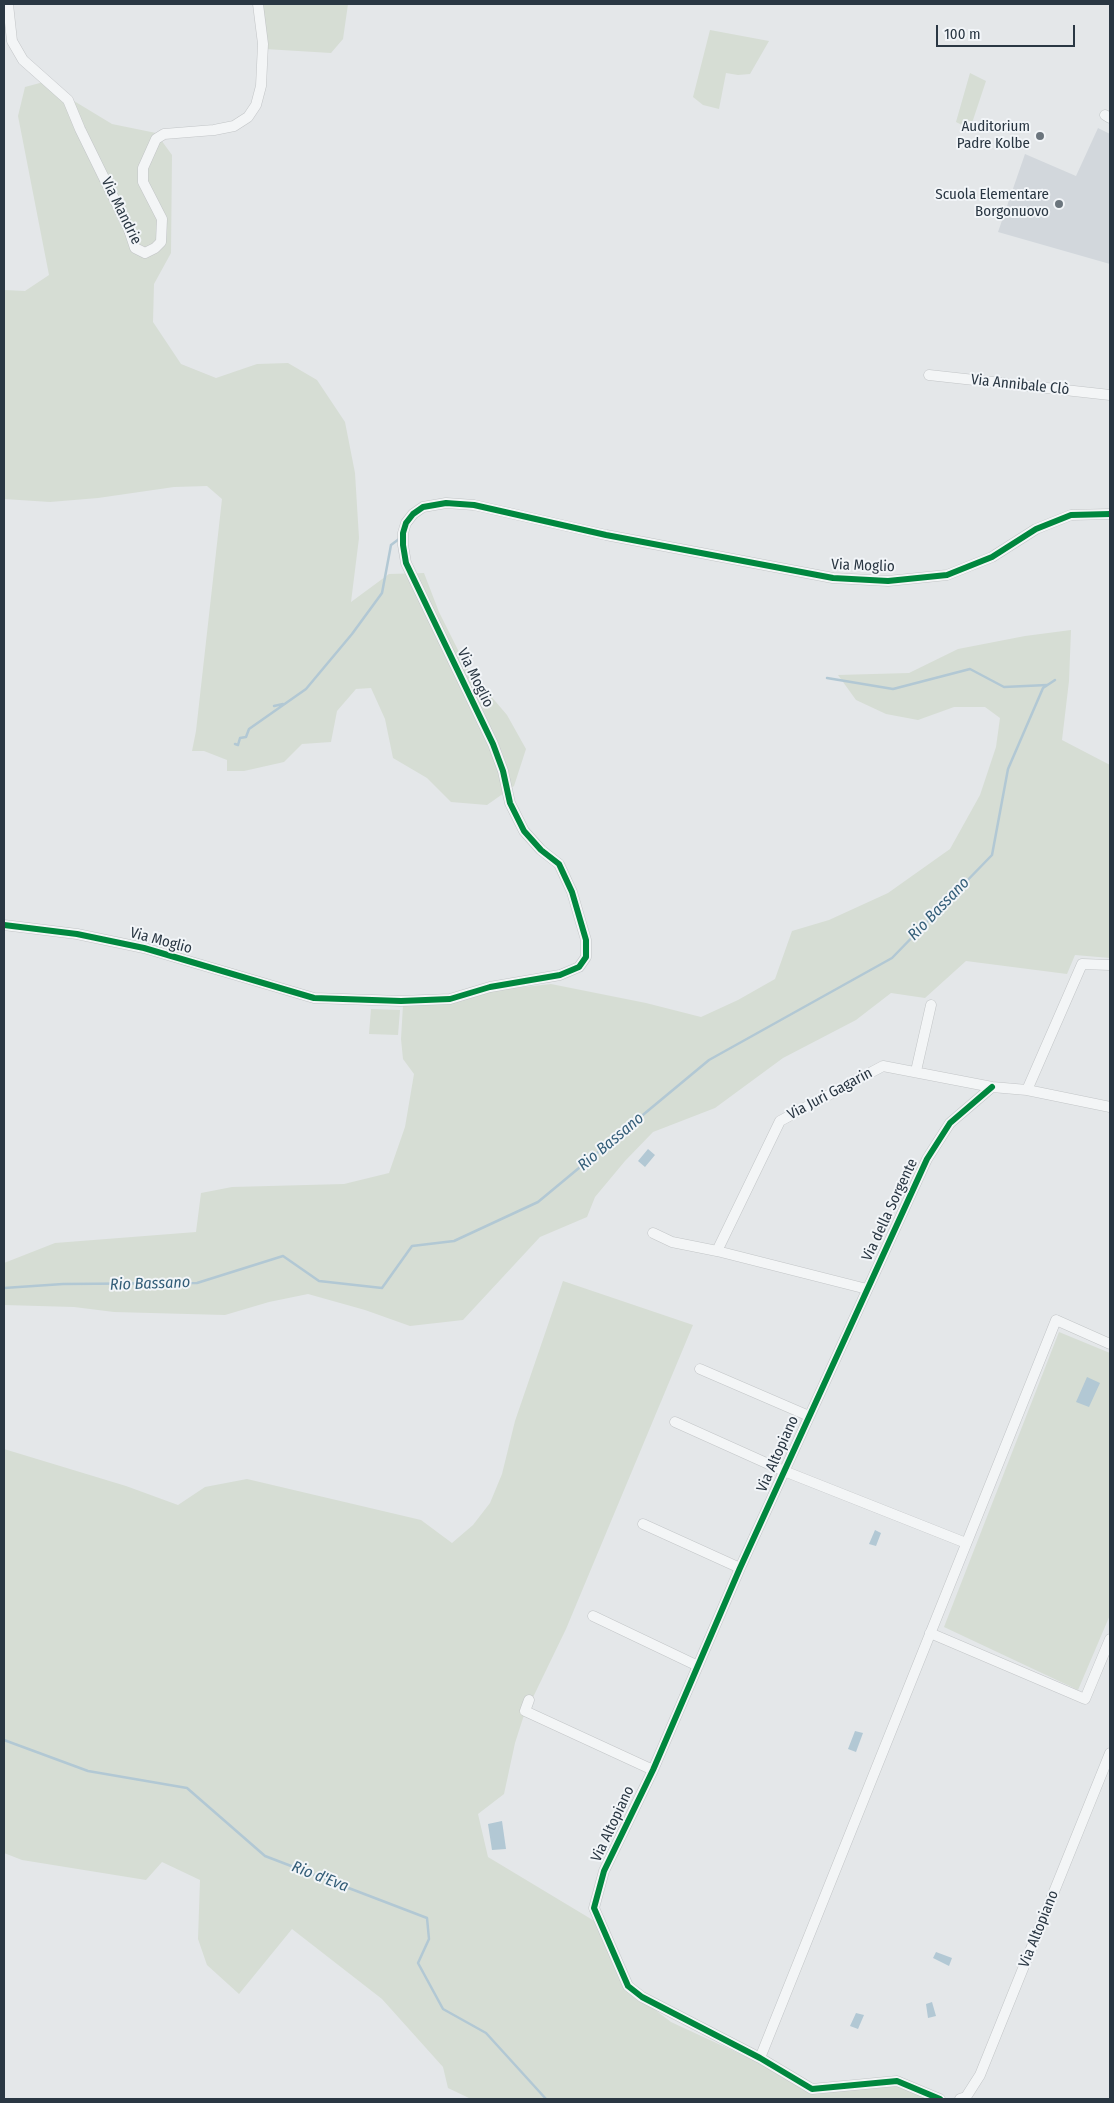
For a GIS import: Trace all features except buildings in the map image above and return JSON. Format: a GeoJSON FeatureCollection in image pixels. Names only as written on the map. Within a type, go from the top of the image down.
{"type":"FeatureCollection","features":[{"type":"Feature","properties":{"kind":"street","name":"Via Mandrie"},"geometry":{"type":"LineString","coordinates":[[8,4],[12,41],[23,60],[68,100],[80,129],[128,226],[135,248],[145,253],[155,248],[161,242],[162,219],[143,182],[143,168],[156,139],[164,134],[214,130],[234,126],[248,117],[256,105],[262,86],[262,52],[258,4]]}},
{"type":"Feature","properties":{"kind":"street","name":"Via Annibale Clò"},"geometry":{"type":"LineString","coordinates":[[929,375],[1110,395]]}},
{"type":"Feature","properties":{"kind":"street","name":"Via Moglio"},"geometry":{"type":"LineString","coordinates":[[4,925],[77,934],[144,948],[314,998],[400,1001],[450,999],[490,987],[560,975],[579,967],[586,957],[586,940],[572,892],[559,864],[541,850],[524,831],[510,804],[503,772],[493,744],[406,563],[403,533],[406,523],[423,507],[446,503],[474,505],[623,538],[833,578],[888,581],[947,575],[992,557],[1036,529],[1071,515],[1110,514]]}},
{"type":"Feature","properties":{"kind":"street"},"geometry":{"type":"LineString","coordinates":[[1027,1090],[1082,964],[1110,966]]}},
{"type":"Feature","properties":{"kind":"street"},"geometry":{"type":"LineString","coordinates":[[916,1071],[931,1005]]}},
{"type":"Feature","properties":{"kind":"street","name":"Via Juri Gagarin"},"geometry":{"type":"LineString","coordinates":[[717,1251],[780,1121],[883,1066],[992,1087],[1027,1090],[1110,1107]]}},
{"type":"Feature","properties":{"kind":"street","name":"Via della Sorgente"},"geometry":{"type":"LineString","coordinates":[[834,1361],[927,1159],[950,1123],[992,1087]]}},
{"type":"Feature","properties":{"kind":"street"},"geometry":{"type":"LineString","coordinates":[[653,1233],[672,1242],[717,1251],[867,1289]]}},
{"type":"Feature","properties":{"kind":"street"},"geometry":{"type":"LineString","coordinates":[[760,2058],[1056,1320],[1110,1344]]}},
{"type":"Feature","properties":{"kind":"street","name":"Via Altopiano"},"geometry":{"type":"LineString","coordinates":[[834,1361],[740,1568],[653,1770],[604,1871],[594,1908],[628,1986],[642,1997],[760,2058],[812,2089],[897,2081],[940,2099]]}},
{"type":"Feature","properties":{"kind":"street","name":"Via Altopiano"},"geometry":{"type":"LineString","coordinates":[[700,1369],[809,1416]]}},
{"type":"Feature","properties":{"kind":"street","name":"Via Altopiano"},"geometry":{"type":"LineString","coordinates":[[675,1422],[784,1471],[966,1543]]}},
{"type":"Feature","properties":{"kind":"street"},"geometry":{"type":"LineString","coordinates":[[643,1524],[740,1568]]}},
{"type":"Feature","properties":{"kind":"street"},"geometry":{"type":"LineString","coordinates":[[593,1616],[698,1666]]}},
{"type":"Feature","properties":{"kind":"street"},"geometry":{"type":"LineString","coordinates":[[930,1633],[1085,1699],[1110,1639]]}},
{"type":"Feature","properties":{"kind":"street"},"geometry":{"type":"LineString","coordinates":[[530,1700],[525,1711],[653,1770]]}},
{"type":"Feature","properties":{"kind":"street","name":"Via Altopiano"},"geometry":{"type":"LineString","coordinates":[[960,2099],[966,2097],[980,2075],[1110,1753]]}},
{"type":"Feature","properties":{"kind":"shaded area"},"geometry":{"type":"Polygon","coordinates":[[[256,4],[348,4],[343,39],[331,53],[265,49],[256,4]]]}},
{"type":"Feature","properties":{"kind":"shaded area"},"geometry":{"type":"Polygon","coordinates":[[[710,30],[769,41],[750,74],[726,73],[719,109],[703,105],[693,97],[710,30]]]}},
{"type":"Feature","properties":{"kind":"shaded area"},"geometry":{"type":"Polygon","coordinates":[[[970,73],[986,81],[970,129],[956,122],[970,73]]]}},
{"type":"Feature","properties":{"kind":"shaded area"},"geometry":{"type":"Polygon","coordinates":[[[51,80],[74,101],[112,124],[156,133],[172,155],[171,253],[154,284],[153,322],[181,364],[216,378],[257,364],[288,363],[317,380],[345,422],[355,473],[359,538],[351,602],[389,574],[424,573],[439,612],[467,668],[507,715],[526,749],[514,786],[487,805],[451,802],[427,778],[393,758],[385,719],[371,688],[356,689],[337,711],[331,742],[302,744],[284,762],[244,771],[227,771],[227,760],[204,751],[192,751],[196,731],[222,499],[207,486],[174,487],[98,498],[50,502],[4,499],[4,290],[25,291],[49,275],[18,116],[25,87],[51,80]]]}},
{"type":"Feature","properties":{"kind":"shaded area","name":"Scuola Elementare Borgonuovo"},"geometry":{"type":"Polygon","coordinates":[[[1098,128],[1110,134],[1110,264],[998,232],[1025,154],[1076,176],[1098,128]]]}},
{"type":"Feature","properties":{"kind":"shaded area"},"geometry":{"type":"Polygon","coordinates":[[[1071,630],[1069,681],[1062,740],[1110,765],[1110,958],[1075,955],[1067,974],[966,961],[925,998],[891,993],[856,1020],[783,1058],[715,1108],[653,1132],[625,1161],[595,1197],[587,1217],[540,1237],[463,1320],[410,1326],[365,1310],[308,1294],[269,1302],[225,1315],[114,1312],[74,1307],[4,1305],[4,1263],[55,1243],[196,1232],[201,1193],[232,1187],[344,1184],[389,1173],[405,1127],[414,1074],[403,1059],[401,1039],[403,1005],[496,990],[551,984],[646,1003],[701,1017],[738,1000],[775,979],[792,931],[829,920],[888,893],[950,849],[980,795],[996,747],[1000,718],[985,707],[954,707],[918,720],[886,714],[856,700],[838,675],[909,673],[958,649],[1025,636],[1071,630]]]}},
{"type":"Feature","properties":{"kind":"shaded area"},"geometry":{"type":"Polygon","coordinates":[[[371,1009],[400,1010],[398,1035],[369,1034],[371,1009]]]}},
{"type":"Feature","properties":{"kind":"shaded area"},"geometry":{"type":"Polygon","coordinates":[[[563,1281],[693,1325],[566,1629],[523,1718],[515,1743],[504,1794],[478,1814],[488,1857],[596,1922],[628,1989],[671,2022],[818,2090],[888,2082],[930,2099],[471,2099],[448,2088],[443,2067],[382,1999],[292,1929],[239,1994],[207,1965],[198,1939],[200,1880],[162,1862],[146,1880],[22,1860],[4,1853],[4,1449],[126,1486],[178,1505],[205,1487],[247,1479],[421,1520],[452,1543],[473,1525],[490,1503],[502,1474],[515,1421],[563,1281]]]}},
{"type":"Feature","properties":{"kind":"shaded area"},"geometry":{"type":"Polygon","coordinates":[[[1059,1332],[1110,1353],[1110,1615],[1078,1690],[944,1627],[1059,1332]]]}},
{"type":"Feature","properties":{"kind":"water"},"geometry":{"type":"Polygon","coordinates":[[[648,1149],[655,1155],[645,1167],[638,1161],[648,1149]]]}},
{"type":"Feature","properties":{"kind":"water"},"geometry":{"type":"Polygon","coordinates":[[[1087,1377],[1100,1383],[1089,1407],[1076,1402],[1087,1377]]]}},
{"type":"Feature","properties":{"kind":"water"},"geometry":{"type":"Polygon","coordinates":[[[875,1530],[881,1533],[876,1546],[869,1544],[875,1530]]]}},
{"type":"Feature","properties":{"kind":"water"},"geometry":{"type":"Polygon","coordinates":[[[855,1731],[863,1733],[856,1752],[848,1749],[855,1731]]]}},
{"type":"Feature","properties":{"kind":"water"},"geometry":{"type":"Polygon","coordinates":[[[502,1821],[506,1849],[492,1850],[488,1824],[502,1821]]]}},
{"type":"Feature","properties":{"kind":"water"},"geometry":{"type":"Polygon","coordinates":[[[936,1952],[952,1958],[949,1966],[933,1958],[936,1952]]]}},
{"type":"Feature","properties":{"kind":"water"},"geometry":{"type":"Polygon","coordinates":[[[932,2002],[936,2016],[928,2018],[926,2004],[932,2002]]]}},
{"type":"Feature","properties":{"kind":"water"},"geometry":{"type":"Polygon","coordinates":[[[856,2013],[864,2015],[858,2029],[850,2026],[856,2013]]]}},
{"type":"Feature","properties":{"kind":"waterway"},"geometry":{"type":"LineString","coordinates":[[235,744],[238,745],[240,738],[246,737],[249,729],[306,689],[352,634],[382,593],[391,545],[399,539]]}},
{"type":"Feature","properties":{"kind":"waterway"},"geometry":{"type":"LineString","coordinates":[[827,678],[893,689],[970,669],[1004,687],[1047,685]]}},
{"type":"Feature","properties":{"kind":"waterway","name":"Rio Bassano"},"geometry":{"type":"LineString","coordinates":[[4,1288],[63,1284],[197,1283],[283,1256],[319,1281],[382,1288],[412,1246],[454,1241],[538,1202],[709,1060],[892,958],[992,855],[1008,769],[1043,688],[1055,680]]}},
{"type":"Feature","properties":{"kind":"waterway"},"geometry":{"type":"LineString","coordinates":[[274,706],[283,704]]}},
{"type":"Feature","properties":{"kind":"waterway","name":"Rio d'Eva"},"geometry":{"type":"LineString","coordinates":[[4,1740],[88,1771],[187,1788],[265,1856],[427,1918],[429,1939],[418,1963],[443,2009],[486,2033],[546,2099]]}},
{"type":"Feature","properties":{"kind":"cycle path"},"geometry":{"type":"LineString","coordinates":[[4,925],[77,934],[144,948],[314,998],[401,1001],[450,999],[490,987],[560,975],[579,967],[586,957],[586,940],[572,892],[559,864],[541,850],[524,831],[510,803],[503,771],[493,744],[406,563],[403,545],[403,533],[406,523],[413,514],[423,507],[446,503],[474,505],[606,535],[833,578],[888,581],[947,575],[992,557],[1036,529],[1071,515],[1110,514]]}},
{"type":"Feature","properties":{"kind":"cycle path"},"geometry":{"type":"LineString","coordinates":[[940,2099],[897,2081],[812,2089],[760,2058],[642,1997],[628,1986],[594,1908],[604,1871],[653,1770],[740,1568],[927,1159],[950,1123],[992,1087]]}},
{"type":"Feature","properties":{"kind":"place","name":"Auditorium Padre Kolbe"},"geometry":{"type":"Point","coordinates":[1040,136]}},
{"type":"Feature","properties":{"kind":"place","name":"Scuola Elementare Borgonuovo"},"geometry":{"type":"Point","coordinates":[1059,204]}}]}
